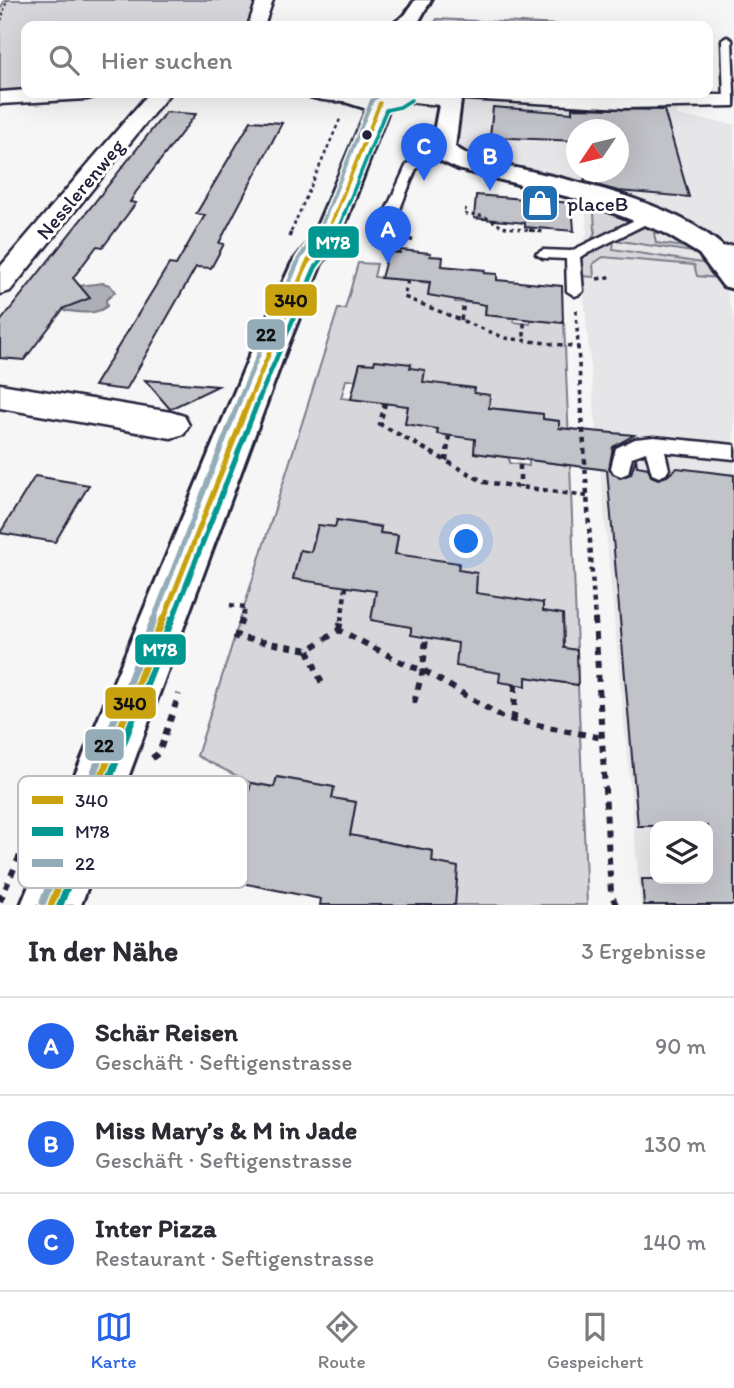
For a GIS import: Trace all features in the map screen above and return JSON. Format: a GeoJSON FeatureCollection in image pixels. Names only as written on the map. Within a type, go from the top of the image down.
{"type":"FeatureCollection","features":[{"type":"Feature","properties":{"kind":"main road"},"geometry":{"type":"LineString","coordinates":[[102,776],[269,350],[307,264],[307,239],[358,98]]}},
{"type":"Feature","properties":{"kind":"main road"},"geometry":{"type":"LineString","coordinates":[[454,98],[444,149],[450,157],[467,164],[580,193],[649,217],[725,254],[734,280]]}},
{"type":"Feature","properties":{"kind":"main road"},"geometry":{"type":"LineString","coordinates":[[51,905],[58,888]]}},
{"type":"Feature","properties":{"kind":"street"},"geometry":{"type":"LineString","coordinates":[[258,21],[265,0]]}},
{"type":"Feature","properties":{"kind":"street"},"geometry":{"type":"LineString","coordinates":[[0,98],[21,97]]}},
{"type":"Feature","properties":{"kind":"street","name":"Nesslerenweg"},"geometry":{"type":"LineString","coordinates":[[0,285],[156,98]]}},
{"type":"Feature","properties":{"kind":"street"},"geometry":{"type":"LineString","coordinates":[[527,98],[624,102],[729,101]]}},
{"type":"Feature","properties":{"kind":"street"},"geometry":{"type":"LineString","coordinates":[[0,396],[170,425]]}},
{"type":"Feature","properties":{"kind":"lane"},"geometry":{"type":"LineString","coordinates":[[403,21],[420,12]]}},
{"type":"Feature","properties":{"kind":"lane"},"geometry":{"type":"LineString","coordinates":[[727,40],[729,101]]}},
{"type":"Feature","properties":{"kind":"lane"},"geometry":{"type":"LineString","coordinates":[[388,221],[411,167],[444,149]]}},
{"type":"Feature","properties":{"kind":"lane"},"geometry":{"type":"LineString","coordinates":[[543,254],[573,256],[649,217]]}},
{"type":"Feature","properties":{"kind":"lane"},"geometry":{"type":"LineString","coordinates":[[573,256],[575,291]]}},
{"type":"Feature","properties":{"kind":"lane"},"geometry":{"type":"LineString","coordinates":[[654,444],[659,469]]}},
{"type":"Feature","properties":{"kind":"lane"},"geometry":{"type":"LineString","coordinates":[[621,468],[621,458],[628,449],[654,444],[734,452]]}},
{"type":"Feature","properties":{"kind":"path"},"geometry":{"type":"LineString","coordinates":[[0,25],[7,0]]}},
{"type":"Feature","properties":{"kind":"path"},"geometry":{"type":"LineString","coordinates":[[466,208],[464,214],[484,216],[503,227],[550,233]]}},
{"type":"Feature","properties":{"kind":"path"},"geometry":{"type":"LineString","coordinates":[[513,222],[513,228]]}},
{"type":"Feature","properties":{"kind":"path"},"geometry":{"type":"LineString","coordinates":[[408,280],[404,297],[505,338],[579,347]]}},
{"type":"Feature","properties":{"kind":"path"},"geometry":{"type":"LineString","coordinates":[[575,291],[611,894],[616,905]]}},
{"type":"Feature","properties":{"kind":"path"},"geometry":{"type":"LineString","coordinates":[[460,330],[464,303]]}},
{"type":"Feature","properties":{"kind":"path"},"geometry":{"type":"LineString","coordinates":[[524,323],[524,340]]}},
{"type":"Feature","properties":{"kind":"path"},"geometry":{"type":"LineString","coordinates":[[385,403],[380,424],[484,482],[587,496]]}},
{"type":"Feature","properties":{"kind":"path"},"geometry":{"type":"LineString","coordinates":[[446,461],[449,435]]}},
{"type":"Feature","properties":{"kind":"path"},"geometry":{"type":"LineString","coordinates":[[520,465],[520,486]]}},
{"type":"Feature","properties":{"kind":"path"},"geometry":{"type":"LineString","coordinates":[[230,605],[246,607],[236,637],[308,650],[339,630],[346,587]]}},
{"type":"Feature","properties":{"kind":"path"},"geometry":{"type":"LineString","coordinates":[[339,630],[409,666],[423,670],[504,718],[601,738]]}},
{"type":"Feature","properties":{"kind":"path"},"geometry":{"type":"LineString","coordinates":[[414,703],[423,670],[426,637]]}},
{"type":"Feature","properties":{"kind":"path"},"geometry":{"type":"LineString","coordinates":[[308,650],[323,686]]}},
{"type":"Feature","properties":{"kind":"path"},"geometry":{"type":"LineString","coordinates":[[514,720],[515,684]]}},
{"type":"Feature","properties":{"kind":"shaded area"},"geometry":{"type":"Polygon","coordinates":[[[5,0],[258,0],[249,21],[21,21],[21,90],[0,92],[0,9],[5,0]]]}},
{"type":"Feature","properties":{"kind":"shaded area"},"geometry":{"type":"Polygon","coordinates":[[[437,19],[479,21],[436,21],[437,19]]]}},
{"type":"Feature","properties":{"kind":"shaded area"},"geometry":{"type":"Polygon","coordinates":[[[459,98],[675,107],[678,116],[734,124],[734,249],[476,162],[454,150],[459,98]]]}},
{"type":"Feature","properties":{"kind":"shaded area"},"geometry":{"type":"Polygon","coordinates":[[[585,200],[649,222],[696,249],[724,282],[734,319],[734,905],[641,905],[580,255],[587,232],[585,200]]]}},
{"type":"Feature","properties":{"kind":"shaded area"},"geometry":{"type":"Polygon","coordinates":[[[597,209],[629,222],[591,241],[595,232],[594,211],[597,209]]]}},
{"type":"Feature","properties":{"kind":"shaded area"},"geometry":{"type":"Polygon","coordinates":[[[647,226],[667,233],[654,233],[656,243],[692,248],[699,253],[615,240],[647,226]]]}},
{"type":"Feature","properties":{"kind":"shaded area"},"geometry":{"type":"Polygon","coordinates":[[[614,241],[613,249],[702,263],[713,268],[718,278],[697,276],[694,265],[603,257],[593,264],[594,277],[580,276],[579,256],[614,241]]]}},
{"type":"Feature","properties":{"kind":"shaded area"},"geometry":{"type":"Polygon","coordinates":[[[358,263],[377,264],[374,277],[430,283],[428,295],[455,298],[455,302],[486,301],[485,314],[514,318],[514,322],[530,324],[531,320],[564,323],[569,443],[559,442],[559,421],[543,419],[543,414],[503,409],[488,412],[490,395],[474,393],[474,388],[422,387],[410,368],[411,364],[375,360],[374,364],[360,363],[355,380],[346,380],[341,398],[408,406],[405,424],[438,429],[438,434],[476,433],[474,453],[509,457],[509,463],[529,466],[529,460],[570,465],[577,650],[564,648],[563,614],[543,611],[543,603],[475,601],[477,573],[458,570],[459,564],[394,561],[398,536],[380,533],[381,526],[337,520],[335,527],[318,525],[311,552],[300,551],[293,578],[376,591],[371,620],[411,627],[411,635],[459,634],[500,673],[500,682],[526,686],[526,677],[578,685],[587,905],[455,905],[457,867],[432,862],[433,851],[372,839],[348,846],[356,802],[332,798],[334,787],[277,777],[274,787],[251,783],[248,782],[248,776],[237,776],[197,756],[338,309],[345,309],[358,263]]]}},
{"type":"Feature","properties":{"kind":"shaded area"},"geometry":{"type":"Polygon","coordinates":[[[103,283],[110,285],[115,292],[106,300],[107,306],[102,310],[89,313],[55,310],[85,297],[86,293],[78,288],[79,286],[103,283]]]}},
{"type":"Feature","properties":{"kind":"building"},"geometry":{"type":"Polygon","coordinates":[[[493,107],[572,113],[572,108],[664,110],[689,197],[618,191],[585,182],[629,182],[629,119],[566,119],[566,140],[490,137],[493,107]]]}},
{"type":"Feature","properties":{"kind":"building"},"geometry":{"type":"Polygon","coordinates":[[[166,112],[196,114],[136,192],[130,202],[136,203],[103,247],[97,246],[73,278],[90,298],[64,308],[24,360],[0,358],[0,322],[166,112]]]}},
{"type":"Feature","properties":{"kind":"building"},"geometry":{"type":"Polygon","coordinates":[[[251,121],[282,123],[219,243],[224,244],[211,268],[196,267],[126,390],[94,386],[169,264],[176,265],[205,215],[196,214],[251,121]]]}},
{"type":"Feature","properties":{"kind":"building"},"geometry":{"type":"Polygon","coordinates":[[[476,195],[572,203],[574,231],[525,227],[525,223],[474,218],[476,195]]]}},
{"type":"Feature","properties":{"kind":"building"},"geometry":{"type":"Polygon","coordinates":[[[401,250],[431,253],[430,256],[443,257],[442,266],[485,270],[484,273],[497,274],[497,280],[562,286],[563,323],[485,315],[486,305],[428,295],[430,282],[381,278],[388,252],[400,253],[401,250]]]}},
{"type":"Feature","properties":{"kind":"building"},"geometry":{"type":"Polygon","coordinates":[[[375,360],[411,364],[410,368],[425,370],[423,382],[475,388],[474,393],[490,395],[489,408],[543,414],[543,419],[559,421],[559,428],[634,435],[613,447],[609,469],[620,478],[631,474],[636,458],[637,466],[648,468],[651,476],[658,479],[677,468],[734,475],[734,905],[644,905],[642,879],[650,879],[650,884],[713,884],[713,821],[650,821],[650,826],[638,826],[607,470],[474,453],[475,439],[437,434],[438,429],[405,424],[408,406],[351,399],[360,363],[374,364],[375,360]]]}},
{"type":"Feature","properties":{"kind":"building"},"geometry":{"type":"Polygon","coordinates":[[[145,380],[218,386],[170,409],[145,380]]]}},
{"type":"Feature","properties":{"kind":"building"},"geometry":{"type":"Polygon","coordinates":[[[35,476],[89,485],[55,542],[0,533],[35,476]]]}},
{"type":"Feature","properties":{"kind":"building"},"geometry":{"type":"Polygon","coordinates":[[[337,520],[381,527],[380,533],[398,535],[395,554],[459,563],[458,570],[477,573],[476,593],[543,603],[543,611],[563,614],[564,648],[577,650],[578,685],[526,677],[526,686],[499,682],[500,673],[456,666],[458,643],[411,635],[411,627],[371,620],[376,591],[293,579],[300,550],[311,552],[318,525],[335,527],[337,520]]]}},
{"type":"Feature","properties":{"kind":"building"},"geometry":{"type":"Polygon","coordinates":[[[277,777],[334,787],[332,798],[356,802],[350,835],[433,851],[432,862],[458,867],[455,905],[320,905],[321,899],[248,884],[248,796],[251,783],[274,787],[277,777]]]}},
{"type":"Feature","properties":{"kind":"transit line","name":"22"},"geometry":{"type":"LineString","coordinates":[[92,776],[261,346],[299,259],[317,236],[374,98]]}},
{"type":"Feature","properties":{"kind":"transit line","name":"M78"},"geometry":{"type":"LineString","coordinates":[[111,776],[277,353],[315,268],[333,243],[386,110],[400,107],[411,100]]}},
{"type":"Feature","properties":{"kind":"transit line","name":"340"},"geometry":{"type":"LineString","coordinates":[[102,776],[269,350],[307,263],[325,240],[380,103]]}},
{"type":"Feature","properties":{"kind":"transit line","name":"22"},"geometry":{"type":"LineString","coordinates":[[43,902],[48,888]]}},
{"type":"Feature","properties":{"kind":"transit line","name":"340"},"geometry":{"type":"LineString","coordinates":[[51,905],[58,888]]}},
{"type":"Feature","properties":{"kind":"transit line","name":"M78"},"geometry":{"type":"LineString","coordinates":[[60,905],[67,888]]}},
{"type":"Feature","properties":{"kind":"place","name":"Inter Pizza"},"geometry":{"type":"Point","coordinates":[424,181]}},
{"type":"Feature","properties":{"kind":"place","name":"Miss Mary’s & M in Jade"},"geometry":{"type":"Point","coordinates":[490,191]}},
{"type":"Feature","properties":{"kind":"place","name":"placeB"},"geometry":{"type":"Point","coordinates":[540,203]}},
{"type":"Feature","properties":{"kind":"place","name":"Schär Reisen"},"geometry":{"type":"Point","coordinates":[388,264]}}]}
